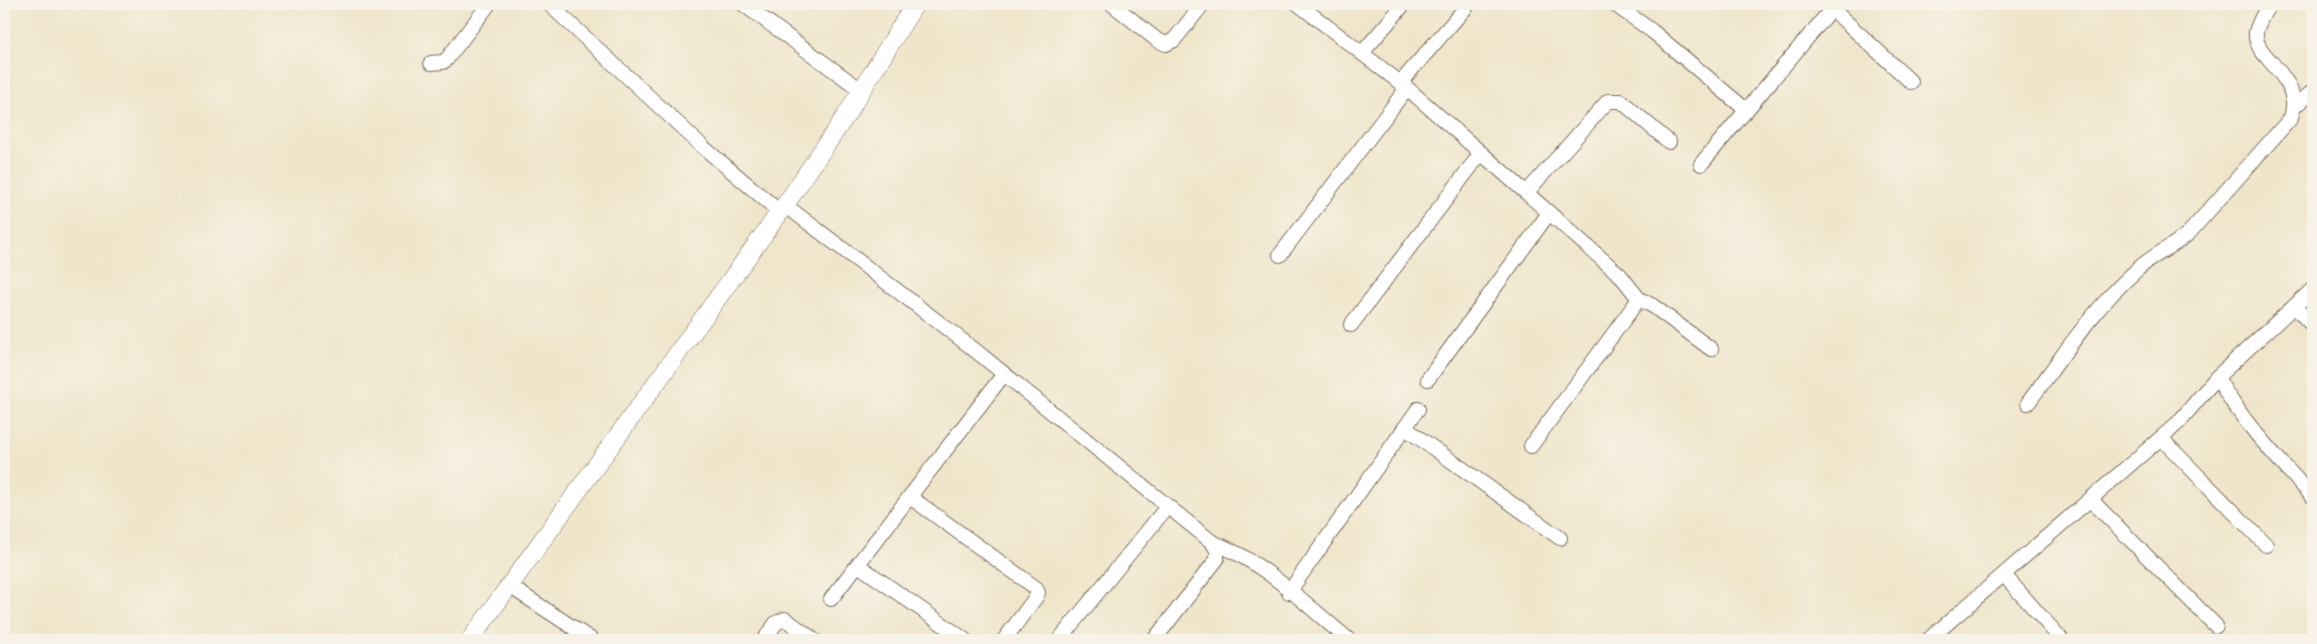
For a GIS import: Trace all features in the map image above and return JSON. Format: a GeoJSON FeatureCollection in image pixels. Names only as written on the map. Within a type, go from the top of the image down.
{"type":"FeatureCollection","features":[{"type":"Feature","properties":{"kind":"main road"},"geometry":{"type":"LineString","coordinates":[[470,640],[511,587],[782,209],[862,90],[915,4]]}},
{"type":"Feature","properties":{"kind":"street"},"geometry":{"type":"LineString","coordinates":[[431,63],[443,62],[447,59],[489,4]]}},
{"type":"Feature","properties":{"kind":"street"},"geometry":{"type":"LineString","coordinates":[[551,4],[703,147],[782,209],[1004,374],[1212,542],[1241,555],[1349,640]]}},
{"type":"Feature","properties":{"kind":"street"},"geometry":{"type":"LineString","coordinates":[[743,4],[862,90]]}},
{"type":"Feature","properties":{"kind":"street"},"geometry":{"type":"LineString","coordinates":[[1112,4],[1157,40],[1166,44],[1174,40],[1204,4]]}},
{"type":"Feature","properties":{"kind":"street"},"geometry":{"type":"LineString","coordinates":[[1299,4],[1362,52],[1527,192],[1620,275],[1639,299],[1653,306],[1711,349]]}},
{"type":"Feature","properties":{"kind":"street"},"geometry":{"type":"LineString","coordinates":[[1362,52],[1404,4]]}},
{"type":"Feature","properties":{"kind":"street"},"geometry":{"type":"LineString","coordinates":[[1280,255],[1403,86],[1469,4]]}},
{"type":"Feature","properties":{"kind":"street"},"geometry":{"type":"LineString","coordinates":[[1614,4],[1652,30],[1745,109]]}},
{"type":"Feature","properties":{"kind":"street"},"geometry":{"type":"LineString","coordinates":[[2028,403],[2076,337],[2116,290],[2139,268],[2188,234],[2224,191],[2277,136],[2291,118],[2294,107],[2287,82],[2281,71],[2259,49],[2256,33],[2269,4]]}},
{"type":"Feature","properties":{"kind":"street"},"geometry":{"type":"LineString","coordinates":[[1701,164],[1745,109],[1834,6],[1911,82]]}},
{"type":"Feature","properties":{"kind":"street"},"geometry":{"type":"LineString","coordinates":[[2294,107],[2313,92]]}},
{"type":"Feature","properties":{"kind":"street"},"geometry":{"type":"LineString","coordinates":[[1527,192],[1608,101],[1621,101],[1669,142]]}},
{"type":"Feature","properties":{"kind":"street"},"geometry":{"type":"LineString","coordinates":[[1351,325],[1481,153]]}},
{"type":"Feature","properties":{"kind":"street"},"geometry":{"type":"LineString","coordinates":[[1428,379],[1549,213]]}},
{"type":"Feature","properties":{"kind":"street"},"geometry":{"type":"LineString","coordinates":[[1932,639],[2178,423],[2217,377],[2313,289]]}},
{"type":"Feature","properties":{"kind":"street"},"geometry":{"type":"LineString","coordinates":[[1531,446],[1639,299]]}},
{"type":"Feature","properties":{"kind":"street"},"geometry":{"type":"LineString","coordinates":[[2295,307],[2313,326]]}},
{"type":"Feature","properties":{"kind":"street"},"geometry":{"type":"LineString","coordinates":[[831,599],[1004,374]]}},
{"type":"Feature","properties":{"kind":"street"},"geometry":{"type":"LineString","coordinates":[[2217,377],[2224,390],[2280,460],[2313,497]]}},
{"type":"Feature","properties":{"kind":"street"},"geometry":{"type":"LineString","coordinates":[[1290,592],[1418,409]]}},
{"type":"Feature","properties":{"kind":"street"},"geometry":{"type":"LineString","coordinates":[[1405,428],[1560,538]]}},
{"type":"Feature","properties":{"kind":"street"},"geometry":{"type":"LineString","coordinates":[[2161,438],[2266,545]]}},
{"type":"Feature","properties":{"kind":"street"},"geometry":{"type":"LineString","coordinates":[[910,497],[1036,588],[1038,592],[1036,597],[1004,640]]}},
{"type":"Feature","properties":{"kind":"street"},"geometry":{"type":"LineString","coordinates":[[2091,500],[2216,626]]}},
{"type":"Feature","properties":{"kind":"street"},"geometry":{"type":"LineString","coordinates":[[1059,640],[1167,507]]}},
{"type":"Feature","properties":{"kind":"street"},"geometry":{"type":"LineString","coordinates":[[1154,640],[1217,559],[1218,550],[1212,542]]}},
{"type":"Feature","properties":{"kind":"street"},"geometry":{"type":"LineString","coordinates":[[858,565],[965,640]]}},
{"type":"Feature","properties":{"kind":"street"},"geometry":{"type":"LineString","coordinates":[[2004,575],[2062,640]]}},
{"type":"Feature","properties":{"kind":"street"},"geometry":{"type":"LineString","coordinates":[[511,587],[592,640]]}},
{"type":"Feature","properties":{"kind":"street"},"geometry":{"type":"LineString","coordinates":[[764,640],[776,623],[785,619],[814,640]]}}]}
